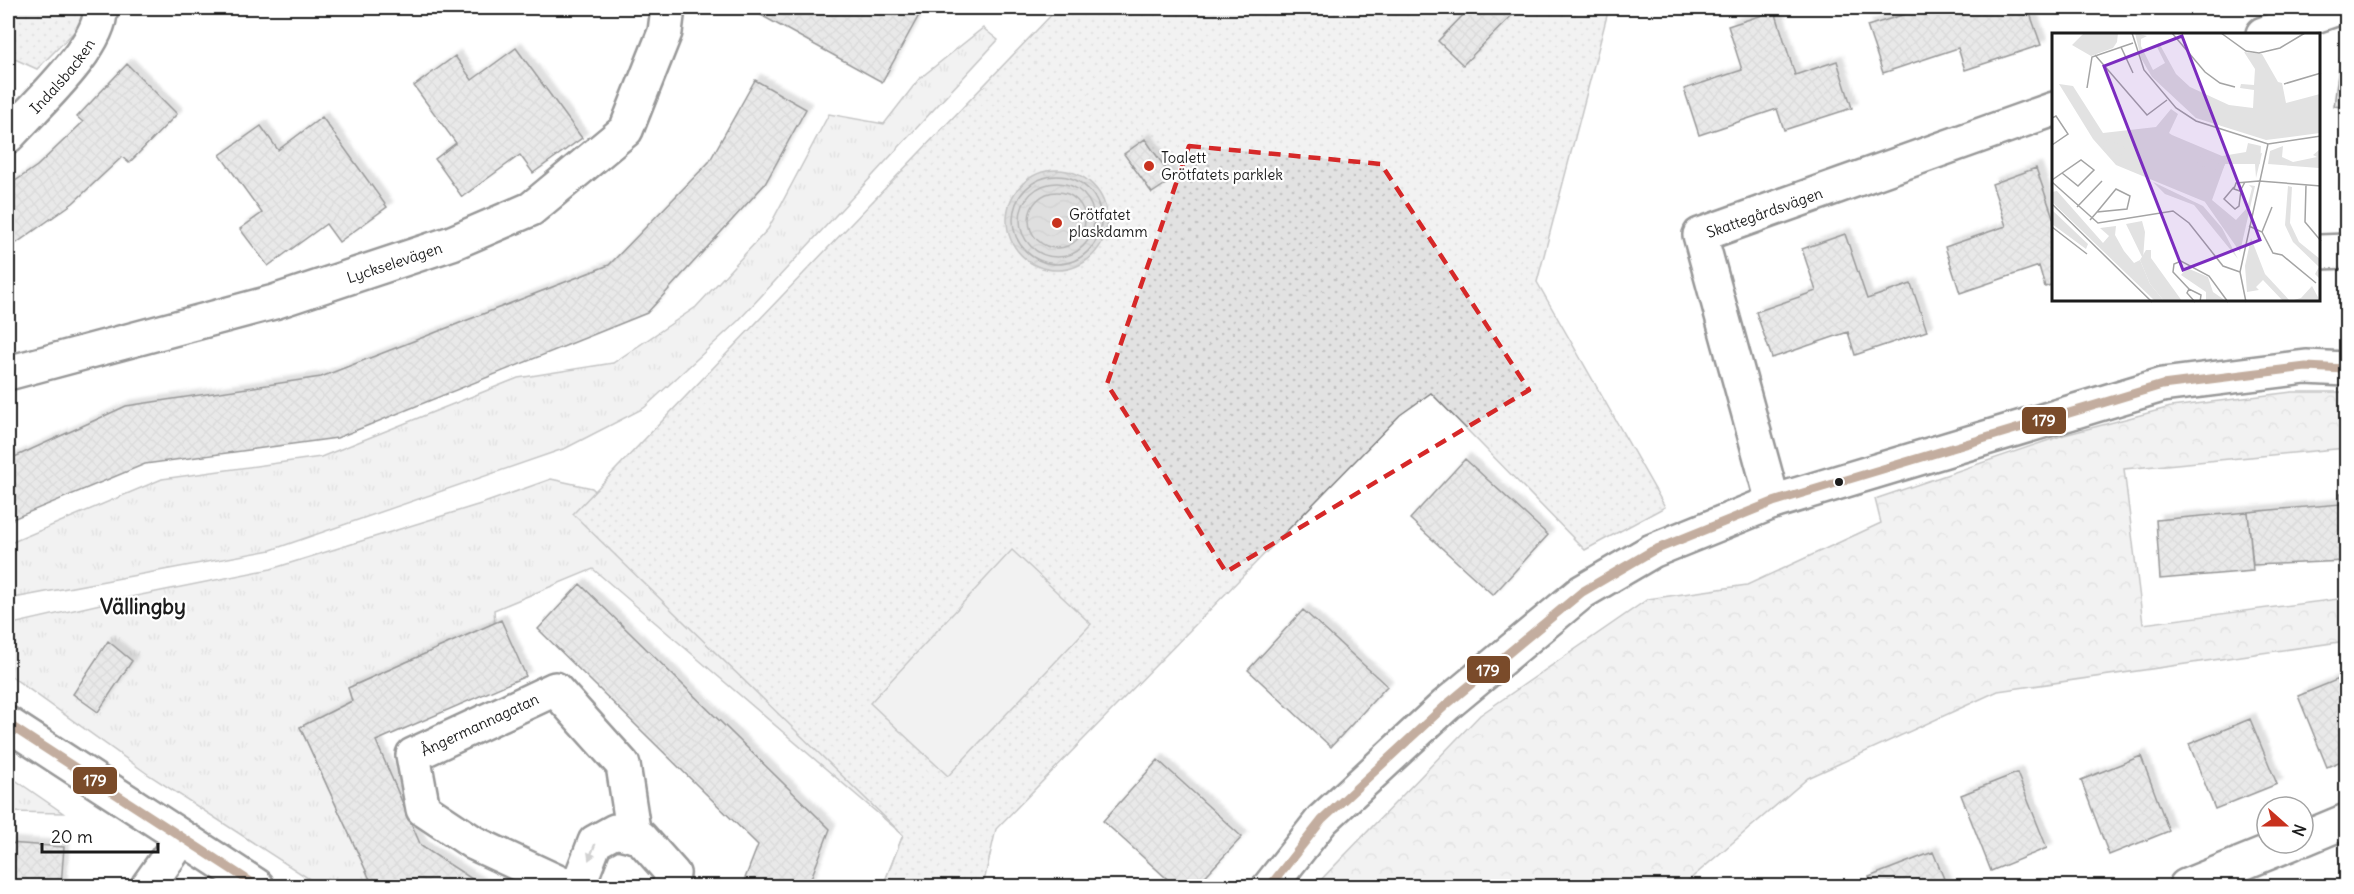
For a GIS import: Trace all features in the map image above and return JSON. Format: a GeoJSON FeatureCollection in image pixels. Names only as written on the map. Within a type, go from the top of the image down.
{"type":"FeatureCollection","features":[{"type":"Feature","properties":{"kind":"street","name":"Indalsbacken"},"geometry":{"type":"LineString","coordinates":[[8,136],[81,56],[101,17],[100,8]]}},
{"type":"Feature","properties":{"kind":"street","name":"Lyckselevägen"},"geometry":{"type":"LineString","coordinates":[[8,373],[273,302],[452,243],[531,209],[626,130],[665,32],[668,8]]}},
{"type":"Feature","properties":{"kind":"street"},"geometry":{"type":"LineString","coordinates":[[2266,33],[2338,8]]}},
{"type":"Feature","properties":{"kind":"street","name":"Skattegårdsvägen"},"geometry":{"type":"LineString","coordinates":[[1773,502],[1700,235],[2052,110]]}},
{"type":"Feature","properties":{"kind":"street"},"geometry":{"type":"LineString","coordinates":[[2321,252],[2346,251]]}},
{"type":"Feature","properties":{"kind":"street"},"geometry":{"type":"LineString","coordinates":[[1270,886],[1322,820],[1446,705],[1582,592],[1652,551],[1773,502],[2162,385],[2306,367],[2346,369]]}},
{"type":"Feature","properties":{"kind":"street","name":"Ångermannagatan"},"geometry":{"type":"LineString","coordinates":[[566,886],[474,843],[423,809],[413,755],[555,689],[623,765],[634,836]]}},
{"type":"Feature","properties":{"kind":"street"},"geometry":{"type":"LineString","coordinates":[[8,724],[257,886]]}},
{"type":"Feature","properties":{"kind":"street"},"geometry":{"type":"LineString","coordinates":[[2315,833],[2346,821]]}},
{"type":"Feature","properties":{"kind":"street"},"geometry":{"type":"LineString","coordinates":[[578,886],[595,842],[615,831],[640,837],[674,874],[669,886]]}},
{"type":"Feature","properties":{"kind":"street"},"geometry":{"type":"LineString","coordinates":[[148,886],[182,838]]}},
{"type":"Feature","properties":{"kind":"street"},"geometry":{"type":"LineString","coordinates":[[2186,886],[2262,855]]}},
{"type":"Feature","properties":{"kind":"highlighted area"},"geometry":{"type":"Polygon","coordinates":[[[1189,146],[1381,164],[1529,390],[1226,572],[1107,384],[1189,146]]]}},
{"type":"Feature","properties":{"kind":"green space"},"geometry":{"type":"Polygon","coordinates":[[[8,8],[84,8],[84,22],[37,69],[8,56],[8,8]]]}},
{"type":"Feature","properties":{"kind":"green space"},"geometry":{"type":"Polygon","coordinates":[[[1058,8],[1609,8],[1537,282],[1665,507],[1585,550],[1431,393],[1400,415],[996,829],[983,886],[883,886],[903,835],[573,514],[1058,8]]]}},
{"type":"Feature","properties":{"kind":"green space"},"geometry":{"type":"Polygon","coordinates":[[[983,28],[998,40],[738,321],[644,408],[566,448],[271,550],[8,599],[8,544],[162,479],[321,457],[518,378],[613,363],[696,307],[768,229],[829,114],[884,124],[919,79],[983,28]]]}},
{"type":"Feature","properties":{"kind":"green space"},"geometry":{"type":"Polygon","coordinates":[[[2292,392],[2346,392],[2346,448],[2124,469],[2143,624],[2346,598],[2346,641],[1998,691],[1808,778],[1682,886],[1315,886],[1480,715],[1648,599],[1747,585],[1881,523],[1875,499],[2064,435],[2171,407],[2292,392]]]}},
{"type":"Feature","properties":{"kind":"green space"},"geometry":{"type":"Polygon","coordinates":[[[551,479],[592,488],[942,827],[883,886],[903,835],[593,569],[494,610],[495,623],[348,688],[352,701],[300,727],[373,886],[320,886],[149,775],[8,674],[8,625],[271,569],[484,503],[551,479]]]}},
{"type":"Feature","properties":{"kind":"green space"},"geometry":{"type":"Polygon","coordinates":[[[1012,550],[1091,624],[948,776],[870,703],[1012,550]]]}},
{"type":"Feature","properties":{"kind":"green space"},"geometry":{"type":"Polygon","coordinates":[[[8,775],[63,813],[8,812],[8,775]]]}},
{"type":"Feature","properties":{"kind":"water","name":"Grötfatet plaskdamm"},"geometry":{"type":"Polygon","coordinates":[[[1057,170],[1076,174],[1093,184],[1103,201],[1107,220],[1103,239],[1093,256],[1076,266],[1057,270],[1038,266],[1021,256],[1011,239],[1007,220],[1011,201],[1021,184],[1038,174],[1057,170]]]}},
{"type":"Feature","properties":{"kind":"building"},"geometry":{"type":"Polygon","coordinates":[[[748,8],[923,8],[882,82],[748,8]]]}},
{"type":"Feature","properties":{"kind":"building"},"geometry":{"type":"Polygon","coordinates":[[[1470,8],[1519,8],[1463,65],[1438,41],[1470,8]]]}},
{"type":"Feature","properties":{"kind":"building"},"geometry":{"type":"Polygon","coordinates":[[[1925,8],[1980,8],[1982,12],[1996,8],[2028,8],[2041,45],[1965,70],[1958,48],[1883,73],[1867,26],[1925,8]]]}},
{"type":"Feature","properties":{"kind":"building"},"geometry":{"type":"Polygon","coordinates":[[[2071,8],[2094,8],[2073,14],[2071,8]]]}},
{"type":"Feature","properties":{"kind":"building"},"geometry":{"type":"Polygon","coordinates":[[[1775,11],[1795,75],[1837,61],[1852,108],[1784,130],[1777,109],[1699,135],[1684,89],[1742,70],[1728,26],[1775,11]]]}},
{"type":"Feature","properties":{"kind":"building"},"geometry":{"type":"Polygon","coordinates":[[[516,48],[582,138],[533,173],[520,155],[462,197],[435,159],[456,143],[414,86],[455,56],[472,80],[516,48]]]}},
{"type":"Feature","properties":{"kind":"building"},"geometry":{"type":"Polygon","coordinates":[[[2340,58],[2346,59],[2346,108],[2334,106],[2340,58]]]}},
{"type":"Feature","properties":{"kind":"building"},"geometry":{"type":"Polygon","coordinates":[[[127,64],[177,114],[129,163],[122,157],[73,203],[8,249],[8,186],[37,166],[83,122],[77,117],[127,64]]]}},
{"type":"Feature","properties":{"kind":"building"},"geometry":{"type":"Polygon","coordinates":[[[755,80],[806,109],[765,184],[647,313],[337,438],[145,464],[8,521],[8,460],[126,406],[321,377],[609,265],[709,162],[755,80]]]}},
{"type":"Feature","properties":{"kind":"building"},"geometry":{"type":"Polygon","coordinates":[[[322,117],[387,207],[339,242],[326,224],[268,266],[240,229],[262,213],[220,155],[261,126],[278,150],[322,117]]]}},
{"type":"Feature","properties":{"kind":"building","name":"Toalett Grötfatets parklek"},"geometry":{"type":"Polygon","coordinates":[[[1145,139],[1173,179],[1152,193],[1124,154],[1145,139]]]}},
{"type":"Feature","properties":{"kind":"building"},"geometry":{"type":"Polygon","coordinates":[[[2036,168],[2052,214],[2052,285],[2045,287],[2039,266],[1960,293],[1945,247],[2006,226],[1992,184],[2036,168]]]}},
{"type":"Feature","properties":{"kind":"building"},"geometry":{"type":"Polygon","coordinates":[[[1845,234],[1867,299],[1911,284],[1927,331],[1855,355],[1848,332],[1772,358],[1756,312],[1816,291],[1802,249],[1845,234]]]}},
{"type":"Feature","properties":{"kind":"building"},"geometry":{"type":"Polygon","coordinates":[[[1465,459],[1548,535],[1493,595],[1410,519],[1465,459]]]}},
{"type":"Feature","properties":{"kind":"building"},"geometry":{"type":"Polygon","coordinates":[[[2340,493],[2346,493],[2346,555],[2345,555],[2340,493]]]}},
{"type":"Feature","properties":{"kind":"building"},"geometry":{"type":"Polygon","coordinates":[[[2341,504],[2345,561],[2253,565],[2248,512],[2341,504]]]}},
{"type":"Feature","properties":{"kind":"building"},"geometry":{"type":"Polygon","coordinates":[[[2248,512],[2253,571],[2160,579],[2156,520],[2248,512]]]}},
{"type":"Feature","properties":{"kind":"building"},"geometry":{"type":"Polygon","coordinates":[[[580,584],[830,829],[808,886],[742,886],[758,845],[538,629],[580,584]]]}},
{"type":"Feature","properties":{"kind":"building"},"geometry":{"type":"Polygon","coordinates":[[[1303,610],[1387,686],[1331,747],[1248,670],[1303,610]]]}},
{"type":"Feature","properties":{"kind":"building"},"geometry":{"type":"Polygon","coordinates":[[[501,620],[526,676],[376,741],[421,846],[483,886],[373,886],[300,727],[352,701],[348,688],[501,620]]]}},
{"type":"Feature","properties":{"kind":"building"},"geometry":{"type":"Polygon","coordinates":[[[108,641],[132,661],[98,712],[73,694],[108,641]]]}},
{"type":"Feature","properties":{"kind":"building"},"geometry":{"type":"Polygon","coordinates":[[[2346,676],[2346,759],[2327,767],[2298,696],[2346,676]]]}},
{"type":"Feature","properties":{"kind":"building"},"geometry":{"type":"Polygon","coordinates":[[[2250,719],[2277,784],[2215,809],[2189,744],[2250,719]]]}},
{"type":"Feature","properties":{"kind":"building"},"geometry":{"type":"Polygon","coordinates":[[[2141,756],[2169,831],[2109,855],[2081,780],[2141,756]]]}},
{"type":"Feature","properties":{"kind":"building"},"geometry":{"type":"Polygon","coordinates":[[[1158,760],[1242,837],[1196,886],[1175,886],[1103,821],[1158,760]]]}},
{"type":"Feature","properties":{"kind":"building"},"geometry":{"type":"Polygon","coordinates":[[[2017,773],[2047,848],[1991,871],[1961,795],[2017,773]]]}},
{"type":"Feature","properties":{"kind":"building"},"geometry":{"type":"Polygon","coordinates":[[[8,843],[64,847],[61,886],[8,886],[8,843]]]}},
{"type":"Feature","properties":{"kind":"building"},"geometry":{"type":"Polygon","coordinates":[[[1933,852],[1947,886],[1873,886],[1869,877],[1933,852]]]}},
{"type":"Feature","properties":{"kind":"transit line","name":"179"},"geometry":{"type":"LineString","coordinates":[[1270,886],[1322,820],[1446,705],[1582,592],[1652,551],[1773,502],[2162,385],[2306,367],[2346,369]]}},
{"type":"Feature","properties":{"kind":"transit line","name":"179"},"geometry":{"type":"LineString","coordinates":[[8,724],[257,886]]}},
{"type":"Feature","properties":{"kind":"place","name":"Toalett Grötfatets parklek"},"geometry":{"type":"Point","coordinates":[1149,166]}},
{"type":"Feature","properties":{"kind":"place","name":"Grötfatet plaskdamm"},"geometry":{"type":"Point","coordinates":[1057,223]}},
{"type":"Feature","properties":{"kind":"district","name":"Vällingby"},"geometry":{"type":"Point","coordinates":[143,606]}}]}
